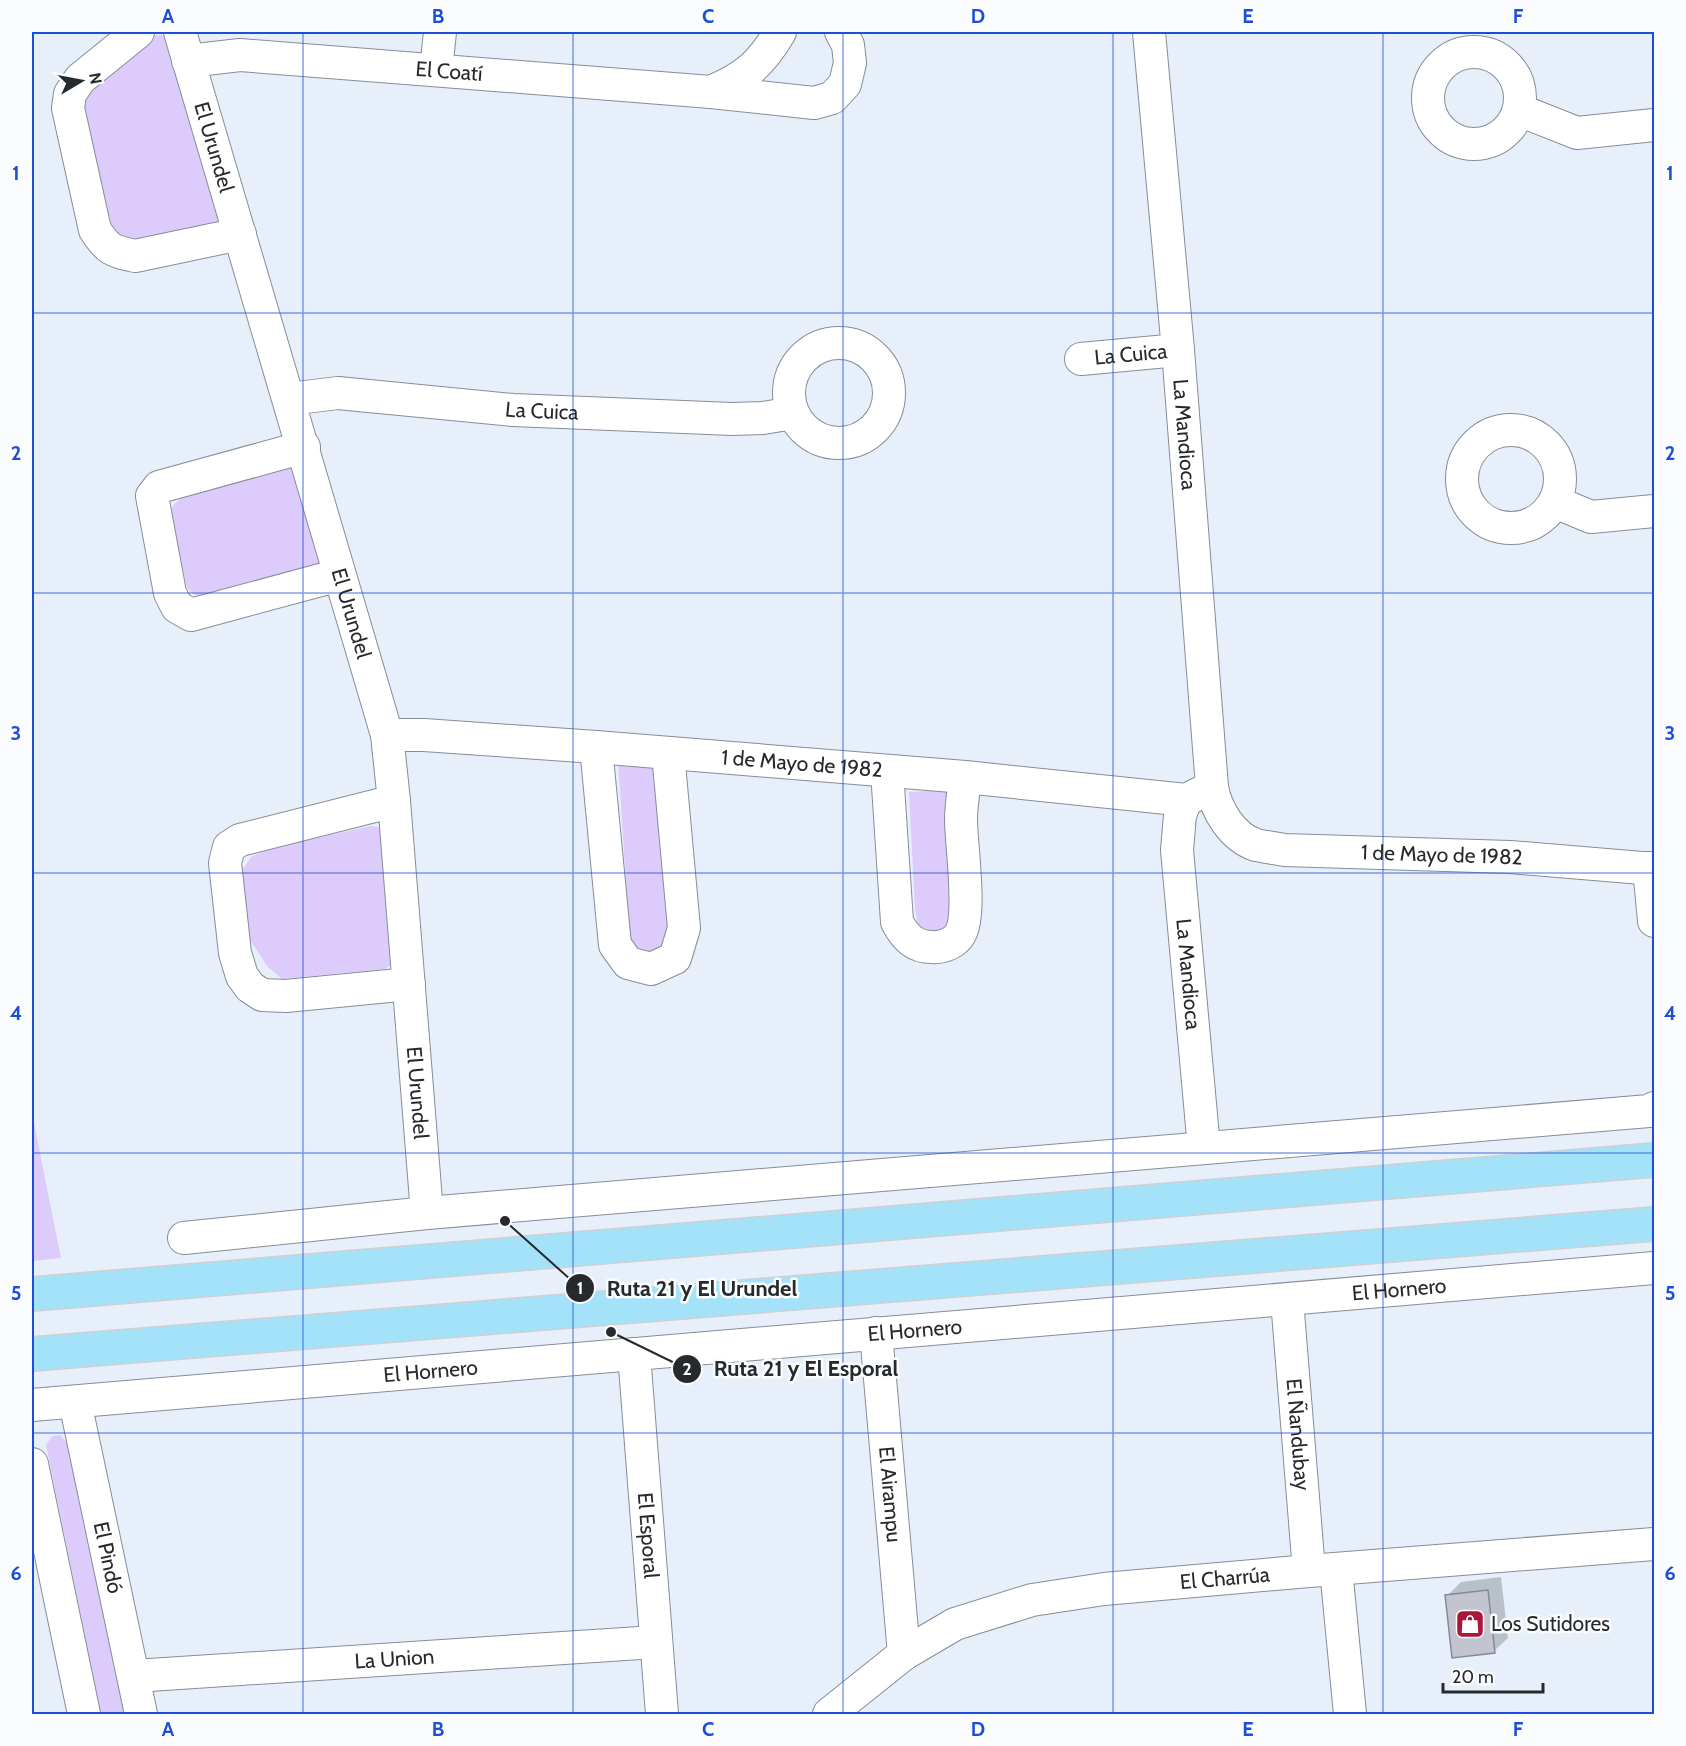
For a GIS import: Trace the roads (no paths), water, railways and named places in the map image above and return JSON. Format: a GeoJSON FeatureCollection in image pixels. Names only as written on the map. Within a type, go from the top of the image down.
{"type":"FeatureCollection","features":[{"type":"Feature","properties":{"kind":"main road"},"geometry":{"type":"LineString","coordinates":[[32,1294],[1654,1160]]}},
{"type":"Feature","properties":{"kind":"main road"},"geometry":{"type":"LineString","coordinates":[[32,1354],[1654,1224]]}},
{"type":"Feature","properties":{"kind":"street"},"geometry":{"type":"LineString","coordinates":[[138,32],[80,79],[70,94],[68,108],[95,230],[106,246],[135,256],[240,234]]}},
{"type":"Feature","properties":{"kind":"street","name":"El Urundel"},"geometry":{"type":"LineString","coordinates":[[180,32],[387,735],[427,1213]]}},
{"type":"Feature","properties":{"kind":"street"},"geometry":{"type":"LineString","coordinates":[[436,70],[440,32]]}},
{"type":"Feature","properties":{"kind":"street","name":"El Coatí"},"geometry":{"type":"LineString","coordinates":[[711,92],[735,82],[748,72],[766,55],[780,32]]}},
{"type":"Feature","properties":{"kind":"street","name":"El Coatí"},"geometry":{"type":"LineString","coordinates":[[188,61],[240,55],[711,92],[814,103],[832,98],[845,84],[850,63],[848,45],[842,32]]}},
{"type":"Feature","properties":{"kind":"street","name":"La Mandioca"},"geometry":{"type":"LineString","coordinates":[[1149,32],[1178,350],[1199,794],[1180,815],[1177,849],[1204,1148]]}},
{"type":"Feature","properties":{"kind":"street"},"geometry":{"type":"LineString","coordinates":[[1519,110],[1577,133],[1654,125]]}},
{"type":"Feature","properties":{"kind":"street","name":"La Cuica"},"geometry":{"type":"LineString","coordinates":[[1081,359],[1178,350]]}},
{"type":"Feature","properties":{"kind":"street","name":"La Cuica"},"geometry":{"type":"LineString","coordinates":[[289,399],[338,393],[513,410],[732,419],[763,418],[793,413]]}},
{"type":"Feature","properties":{"kind":"street"},"geometry":{"type":"LineString","coordinates":[[304,447],[159,487],[152,496],[170,593],[177,608],[191,615],[339,575]]}},
{"type":"Feature","properties":{"kind":"street"},"geometry":{"type":"LineString","coordinates":[[1555,502],[1591,517],[1654,512]]}},
{"type":"Feature","properties":{"kind":"street","name":"1 de Mayo de 1982"},"geometry":{"type":"LineString","coordinates":[[387,735],[424,735],[596,747],[1199,794]]}},
{"type":"Feature","properties":{"kind":"street"},"geometry":{"type":"LineString","coordinates":[[596,747],[615,945],[628,963],[651,969],[675,958],[684,928],[668,753]]}},
{"type":"Feature","properties":{"kind":"street"},"geometry":{"type":"LineString","coordinates":[[887,771],[897,922],[904,936],[921,947],[937,948],[954,941],[962,933],[966,912],[961,817],[965,777]]}},
{"type":"Feature","properties":{"kind":"street","name":"La Mandioca"},"geometry":{"type":"LineString","coordinates":[[1199,794],[1218,807],[1233,830]]}},
{"type":"Feature","properties":{"kind":"street"},"geometry":{"type":"LineString","coordinates":[[394,801],[240,840],[229,848],[225,863],[235,953],[242,976],[250,987],[262,995],[286,996],[409,984]]}},
{"type":"Feature","properties":{"kind":"street","name":"1 de Mayo de 1982"},"geometry":{"type":"LineString","coordinates":[[1233,830],[1254,844],[1284,850],[1510,857],[1652,868]]}},
{"type":"Feature","properties":{"kind":"street"},"geometry":{"type":"LineString","coordinates":[[1652,868],[1654,921]]}},
{"type":"Feature","properties":{"kind":"street"},"geometry":{"type":"LineString","coordinates":[[184,1238],[427,1213],[1649,1111],[1654,1108]]}},
{"type":"Feature","properties":{"kind":"street","name":"El Hornero"},"geometry":{"type":"LineString","coordinates":[[32,1405],[1654,1268]]}},
{"type":"Feature","properties":{"kind":"street","name":"El Ñandubay"},"geometry":{"type":"LineString","coordinates":[[1287,1300],[1322,1570],[1350,1714]]}},
{"type":"Feature","properties":{"kind":"street","name":"El Airampu"},"geometry":{"type":"LineString","coordinates":[[876,1334],[904,1654]]}},
{"type":"Feature","properties":{"kind":"street","name":"El Esporal"},"geometry":{"type":"LineString","coordinates":[[634,1354],[662,1714]]}},
{"type":"Feature","properties":{"kind":"street","name":"El Pindó"},"geometry":{"type":"LineString","coordinates":[[75,1402],[141,1714]]}},
{"type":"Feature","properties":{"kind":"street"},"geometry":{"type":"LineString","coordinates":[[32,1464],[84,1714]]}},
{"type":"Feature","properties":{"kind":"street","name":"El Charrúa"},"geometry":{"type":"LineString","coordinates":[[829,1714],[904,1654],[955,1624],[1032,1600],[1104,1589],[1654,1544]]}},
{"type":"Feature","properties":{"kind":"street","name":"La Union"},"geometry":{"type":"LineString","coordinates":[[134,1676],[655,1642]]}},
{"type":"Feature","properties":{"kind":"place","name":"Ruta 21 y El Urundel"},"geometry":{"type":"Point","coordinates":[505,1221]}},
{"type":"Feature","properties":{"kind":"place","name":"Ruta 21 y El Esporal"},"geometry":{"type":"Point","coordinates":[611,1332]}},
{"type":"Feature","properties":{"kind":"place","name":"Los Sutidores"},"geometry":{"type":"Point","coordinates":[1470,1624]}}]}
